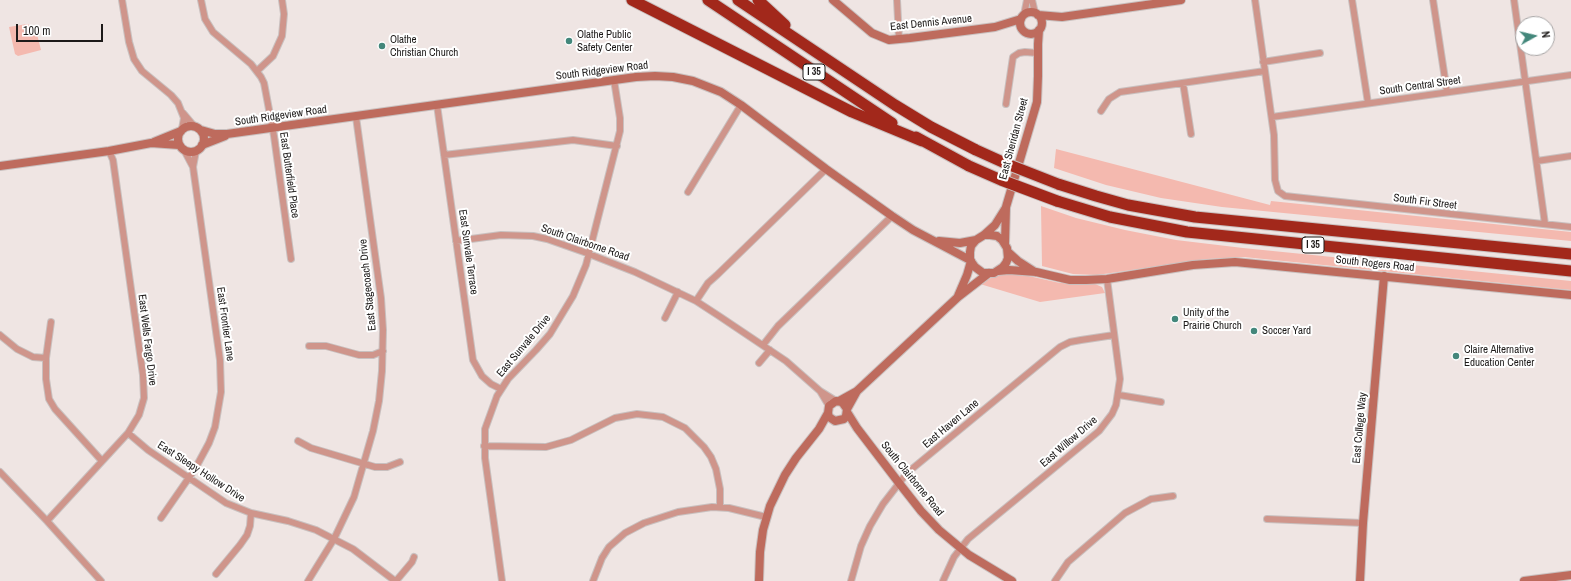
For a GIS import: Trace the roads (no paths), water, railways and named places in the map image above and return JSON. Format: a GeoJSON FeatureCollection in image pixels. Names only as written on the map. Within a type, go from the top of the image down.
{"type":"FeatureCollection","features":[{"type":"Feature","properties":{"kind":"highway"},"geometry":{"type":"LineString","coordinates":[[632,0],[852,112],[922,141]]}},
{"type":"Feature","properties":{"kind":"highway","name":"I 35"},"geometry":{"type":"LineString","coordinates":[[708,0],[856,100],[922,141],[969,166],[1015,186],[1058,201],[1110,217],[1187,232],[1571,271]]}},
{"type":"Feature","properties":{"kind":"highway","name":"I 35"},"geometry":{"type":"LineString","coordinates":[[738,0],[895,105],[931,127],[1007,164],[1058,184],[1096,196],[1128,205],[1195,217],[1571,254]]}},
{"type":"Feature","properties":{"kind":"highway"},"geometry":{"type":"LineString","coordinates":[[758,0],[810,48]]}},
{"type":"Feature","properties":{"kind":"main road","name":"East Dennis Avenue"},"geometry":{"type":"LineString","coordinates":[[834,0],[872,33],[889,40],[899,40],[995,27],[1023,17]]}},
{"type":"Feature","properties":{"kind":"main road"},"geometry":{"type":"LineString","coordinates":[[1062,17],[1040,28],[1034,34],[1025,32],[1020,25],[1023,17],[1030,13],[1062,17],[1181,0]]}},
{"type":"Feature","properties":{"kind":"main road"},"geometry":{"type":"LineString","coordinates":[[1037,14],[1041,20],[1040,28]]}},
{"type":"Feature","properties":{"kind":"main road","name":"East Dennis Avenue"},"geometry":{"type":"LineString","coordinates":[[995,27],[1025,32]]}},
{"type":"Feature","properties":{"kind":"main road","name":"East Sheridan Street"},"geometry":{"type":"LineString","coordinates":[[984,235],[995,224],[1006,207],[1037,102],[1037,53],[1040,28]]}},
{"type":"Feature","properties":{"kind":"main road","name":"East Sheridan Street"},"geometry":{"type":"LineString","coordinates":[[1025,32],[1037,53]]}},
{"type":"Feature","properties":{"kind":"main road","name":"South Ridgeview Road"},"geometry":{"type":"LineString","coordinates":[[227,134],[614,80],[655,76],[689,80],[721,92],[741,105],[826,169],[892,216],[913,230],[971,261]]}},
{"type":"Feature","properties":{"kind":"main road"},"geometry":{"type":"LineString","coordinates":[[0,166],[109,151],[151,143],[185,127],[198,128],[215,134],[227,134]]}},
{"type":"Feature","properties":{"kind":"main road"},"geometry":{"type":"LineString","coordinates":[[198,128],[204,139],[199,148]]}},
{"type":"Feature","properties":{"kind":"main road"},"geometry":{"type":"LineString","coordinates":[[181,130],[178,137],[182,148]]}},
{"type":"Feature","properties":{"kind":"main road"},"geometry":{"type":"LineString","coordinates":[[151,143],[182,148],[190,152],[227,134]]}},
{"type":"Feature","properties":{"kind":"main road","name":"East Sheridan Street"},"geometry":{"type":"LineString","coordinates":[[1006,207],[1007,248]]}},
{"type":"Feature","properties":{"kind":"main road"},"geometry":{"type":"LineString","coordinates":[[958,297],[971,261],[971,246],[976,240],[984,235],[997,236],[1007,248],[1036,272]]}},
{"type":"Feature","properties":{"kind":"main road","name":"South Ridgeview Road"},"geometry":{"type":"LineString","coordinates":[[934,241],[960,243],[976,240]]}},
{"type":"Feature","properties":{"kind":"main road"},"geometry":{"type":"LineString","coordinates":[[998,271],[1006,263],[1007,248]]}},
{"type":"Feature","properties":{"kind":"main road"},"geometry":{"type":"LineString","coordinates":[[971,261],[979,271],[989,274]]}},
{"type":"Feature","properties":{"kind":"main road","name":"South Rogers Road"},"geometry":{"type":"LineString","coordinates":[[1036,272],[1070,280],[1107,279],[1220,262],[1274,265],[1571,295]]}},
{"type":"Feature","properties":{"kind":"main road"},"geometry":{"type":"LineString","coordinates":[[819,429],[844,419],[847,410],[857,392],[958,297],[989,274],[1009,270],[1036,272]]}},
{"type":"Feature","properties":{"kind":"main road","name":"East College Way"},"geometry":{"type":"LineString","coordinates":[[1360,581],[1363,523],[1384,276]]}},
{"type":"Feature","properties":{"kind":"main road"},"geometry":{"type":"LineString","coordinates":[[758,581],[760,552],[766,517],[785,475],[796,458],[819,429],[828,410],[837,401],[857,392]]}},
{"type":"Feature","properties":{"kind":"main road"},"geometry":{"type":"LineString","coordinates":[[837,401],[842,402],[847,410]]}},
{"type":"Feature","properties":{"kind":"main road"},"geometry":{"type":"LineString","coordinates":[[828,410],[829,417],[838,421]]}},
{"type":"Feature","properties":{"kind":"main road","name":"South Clairborne Road"},"geometry":{"type":"LineString","coordinates":[[847,410],[857,428],[899,484],[939,530],[960,548],[990,569],[1012,581]]}},
{"type":"Feature","properties":{"kind":"main road","name":"South Clairborne Road"},"geometry":{"type":"LineString","coordinates":[[838,421],[857,428]]}},
{"type":"Feature","properties":{"kind":"main road"},"geometry":{"type":"LineString","coordinates":[[1524,581],[1546,580],[1571,575]]}},
{"type":"Feature","properties":{"kind":"street"},"geometry":{"type":"LineString","coordinates":[[122,0],[130,49],[134,59],[142,71],[171,95],[178,103],[183,113],[198,128]]}},
{"type":"Feature","properties":{"kind":"street","name":"East Butterfield Place"},"geometry":{"type":"LineString","coordinates":[[201,0],[205,19],[213,32],[251,64],[264,83],[273,128],[291,259]]}},
{"type":"Feature","properties":{"kind":"street"},"geometry":{"type":"LineString","coordinates":[[257,71],[273,56],[282,36],[284,14],[282,0]]}},
{"type":"Feature","properties":{"kind":"street"},"geometry":{"type":"LineString","coordinates":[[898,0],[899,40]]}},
{"type":"Feature","properties":{"kind":"street"},"geometry":{"type":"LineString","coordinates":[[1023,17],[1027,0]]}},
{"type":"Feature","properties":{"kind":"street"},"geometry":{"type":"LineString","coordinates":[[1032,0],[1037,14]]}},
{"type":"Feature","properties":{"kind":"street"},"geometry":{"type":"LineString","coordinates":[[1255,0],[1272,118]]}},
{"type":"Feature","properties":{"kind":"street"},"geometry":{"type":"LineString","coordinates":[[1352,0],[1368,103]]}},
{"type":"Feature","properties":{"kind":"street"},"geometry":{"type":"LineString","coordinates":[[1433,0],[1447,92]]}},
{"type":"Feature","properties":{"kind":"street"},"geometry":{"type":"LineString","coordinates":[[1514,0],[1545,224]]}},
{"type":"Feature","properties":{"kind":"street"},"geometry":{"type":"LineString","coordinates":[[1006,104],[1013,56],[1025,52],[1037,53]]}},
{"type":"Feature","properties":{"kind":"street"},"geometry":{"type":"LineString","coordinates":[[1263,62],[1320,53]]}},
{"type":"Feature","properties":{"kind":"street"},"geometry":{"type":"LineString","coordinates":[[1101,111],[1109,99],[1120,92],[1265,71]]}},
{"type":"Feature","properties":{"kind":"street","name":"South Central Street"},"geometry":{"type":"LineString","coordinates":[[1272,118],[1571,75]]}},
{"type":"Feature","properties":{"kind":"street","name":"East Sunvale Drive"},"geometry":{"type":"LineString","coordinates":[[502,581],[484,446],[484,435],[488,417],[497,396],[508,379],[536,350],[562,315],[581,278],[590,254],[620,131],[620,118],[614,80]]}},
{"type":"Feature","properties":{"kind":"street"},"geometry":{"type":"LineString","coordinates":[[1183,83],[1191,134]]}},
{"type":"Feature","properties":{"kind":"street","name":"East Sunvale Terrace"},"geometry":{"type":"LineString","coordinates":[[438,105],[473,360],[476,368],[482,376],[491,384],[501,389]]}},
{"type":"Feature","properties":{"kind":"street"},"geometry":{"type":"LineString","coordinates":[[688,192],[741,105]]}},
{"type":"Feature","properties":{"kind":"street"},"geometry":{"type":"LineString","coordinates":[[181,130],[184,123],[183,113]]}},
{"type":"Feature","properties":{"kind":"street","name":"East Stagecoach Drive"},"geometry":{"type":"LineString","coordinates":[[308,581],[334,539],[354,497],[365,464],[379,400],[383,351],[381,298],[356,116]]}},
{"type":"Feature","properties":{"kind":"street","name":"South Fir Street"},"geometry":{"type":"LineString","coordinates":[[1272,118],[1275,150],[1275,180],[1278,191],[1285,196],[1571,227]]}},
{"type":"Feature","properties":{"kind":"street"},"geometry":{"type":"LineString","coordinates":[[444,155],[573,140],[617,146]]}},
{"type":"Feature","properties":{"kind":"street"},"geometry":{"type":"LineString","coordinates":[[182,148],[193,167]]}},
{"type":"Feature","properties":{"kind":"street"},"geometry":{"type":"LineString","coordinates":[[193,167],[199,148]]}},
{"type":"Feature","properties":{"kind":"street","name":"East Wells Fargo Drive"},"geometry":{"type":"LineString","coordinates":[[47,521],[128,433],[142,408],[144,387],[113,160],[109,151]]}},
{"type":"Feature","properties":{"kind":"street"},"geometry":{"type":"LineString","coordinates":[[1537,161],[1571,156]]}},
{"type":"Feature","properties":{"kind":"street","name":"East Frontier Lane"},"geometry":{"type":"LineString","coordinates":[[161,518],[202,457],[211,438],[219,410],[221,392],[220,360],[193,167]]}},
{"type":"Feature","properties":{"kind":"street"},"geometry":{"type":"LineString","coordinates":[[696,301],[708,283],[826,169]]}},
{"type":"Feature","properties":{"kind":"street"},"geometry":{"type":"LineString","coordinates":[[763,345],[778,326],[892,216]]}},
{"type":"Feature","properties":{"kind":"street","name":"South Clairborne Road"},"geometry":{"type":"LineString","coordinates":[[456,241],[501,234],[517,234],[547,240],[590,254],[635,272],[696,301],[763,345],[802,374],[820,391],[837,401]]}},
{"type":"Feature","properties":{"kind":"street","name":"East Willow Drive"},"geometry":{"type":"LineString","coordinates":[[944,581],[949,565],[968,539],[1099,431],[1112,414],[1119,395],[1120,379],[1107,279]]}},
{"type":"Feature","properties":{"kind":"street"},"geometry":{"type":"LineString","coordinates":[[665,318],[678,292]]}},
{"type":"Feature","properties":{"kind":"street"},"geometry":{"type":"LineString","coordinates":[[51,322],[46,358],[46,379],[49,399],[55,409],[102,461]]}},
{"type":"Feature","properties":{"kind":"street"},"geometry":{"type":"LineString","coordinates":[[0,335],[17,349],[33,357],[46,358]]}},
{"type":"Feature","properties":{"kind":"street","name":"East Haven Lane"},"geometry":{"type":"LineString","coordinates":[[851,581],[861,546],[870,526],[883,504],[907,473],[1060,347],[1070,342],[1114,335]]}},
{"type":"Feature","properties":{"kind":"street"},"geometry":{"type":"LineString","coordinates":[[309,346],[326,346],[359,355],[374,355],[383,351]]}},
{"type":"Feature","properties":{"kind":"street"},"geometry":{"type":"LineString","coordinates":[[759,363],[770,350]]}},
{"type":"Feature","properties":{"kind":"street","name":"South Clairborne Road"},"geometry":{"type":"LineString","coordinates":[[820,391],[828,410]]}},
{"type":"Feature","properties":{"kind":"street"},"geometry":{"type":"LineString","coordinates":[[1119,395],[1162,402]]}},
{"type":"Feature","properties":{"kind":"street"},"geometry":{"type":"LineString","coordinates":[[484,446],[546,447],[571,440],[615,418],[637,414],[663,417],[685,428],[704,447],[711,457],[716,469],[720,489],[720,507]]}},
{"type":"Feature","properties":{"kind":"street","name":"East Sleepy Hollow Drive"},"geometry":{"type":"LineString","coordinates":[[128,433],[148,450],[226,503],[251,513],[304,525],[353,549],[396,581],[412,562],[414,556]]}},
{"type":"Feature","properties":{"kind":"street"},"geometry":{"type":"LineString","coordinates":[[298,442],[311,448],[365,464],[382,467],[395,465],[400,462]]}},
{"type":"Feature","properties":{"kind":"street"},"geometry":{"type":"LineString","coordinates":[[0,472],[101,581]]}},
{"type":"Feature","properties":{"kind":"street"},"geometry":{"type":"LineString","coordinates":[[1055,581],[1068,562],[1125,513],[1136,506],[1151,500],[1173,496]]}},
{"type":"Feature","properties":{"kind":"street"},"geometry":{"type":"LineString","coordinates":[[593,581],[602,558],[620,537],[631,529],[661,517],[678,512],[720,507],[766,517]]}},
{"type":"Feature","properties":{"kind":"street"},"geometry":{"type":"LineString","coordinates":[[216,574],[240,545],[246,535],[250,526],[251,513]]}},
{"type":"Feature","properties":{"kind":"street"},"geometry":{"type":"LineString","coordinates":[[1266,519],[1363,523]]}},
{"type":"Feature","properties":{"kind":"place","name":"Olathe Public Safety Center"},"geometry":{"type":"Point","coordinates":[569,41]}},
{"type":"Feature","properties":{"kind":"place","name":"Olathe Christian Church"},"geometry":{"type":"Point","coordinates":[382,46]}},
{"type":"Feature","properties":{"kind":"place","name":"Unity of the Prairie Church"},"geometry":{"type":"Point","coordinates":[1175,319]}},
{"type":"Feature","properties":{"kind":"place","name":"Soccer Yard"},"geometry":{"type":"Point","coordinates":[1254,331]}},
{"type":"Feature","properties":{"kind":"place","name":"Claire Alternative Education Center"},"geometry":{"type":"Point","coordinates":[1456,356]}}]}
